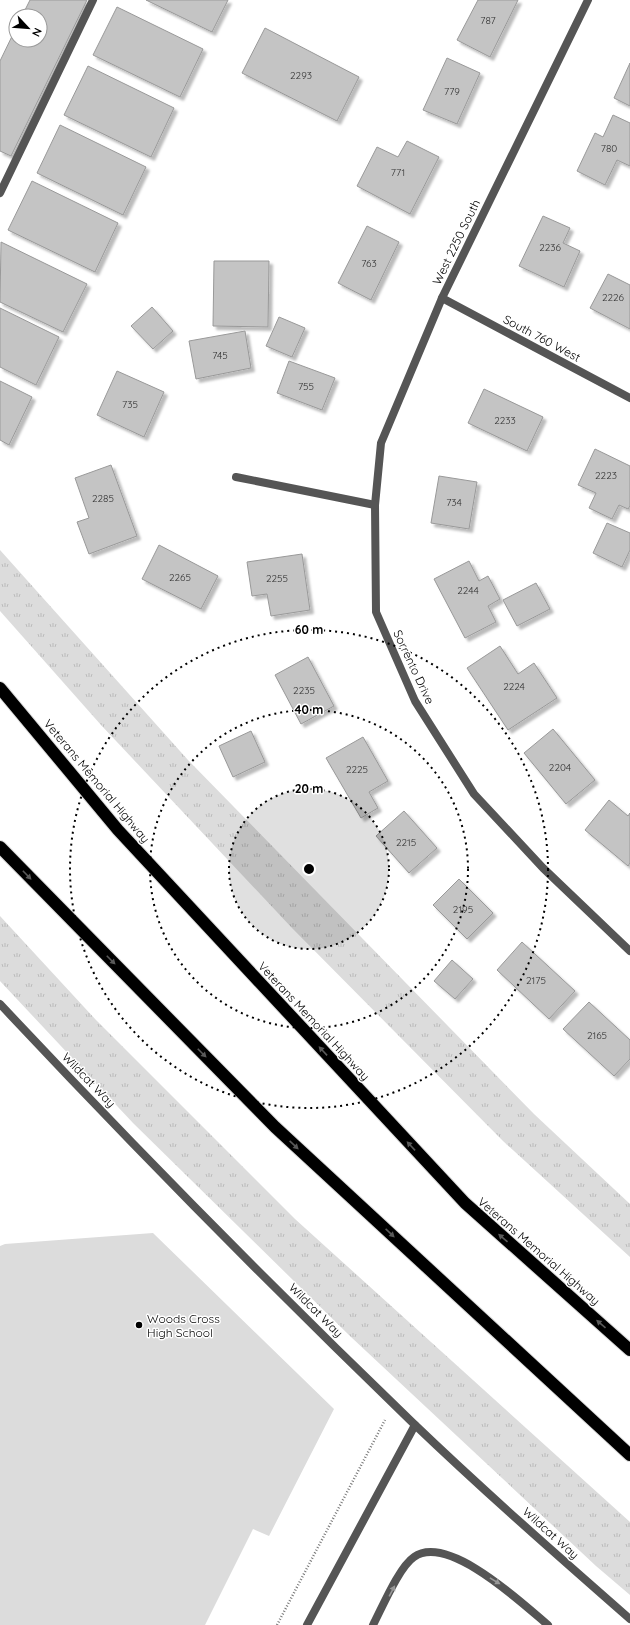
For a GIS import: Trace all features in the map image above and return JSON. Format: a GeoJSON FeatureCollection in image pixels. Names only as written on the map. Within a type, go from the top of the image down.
{"type":"FeatureCollection","features":[{"type":"Feature","properties":{"kind":"highway","name":"Veterans Memorial Highway"},"geometry":{"type":"LineString","coordinates":[[0,688],[118,830],[464,1204],[630,1350]]}},
{"type":"Feature","properties":{"kind":"highway"},"geometry":{"type":"LineString","coordinates":[[0,847],[275,1127],[630,1455]]}},
{"type":"Feature","properties":{"kind":"street"},"geometry":{"type":"LineString","coordinates":[[0,193],[93,0]]}},
{"type":"Feature","properties":{"kind":"street","name":"West 2250 South"},"geometry":{"type":"LineString","coordinates":[[375,505],[381,444],[442,298],[588,0]]}},
{"type":"Feature","properties":{"kind":"street","name":"South 760 West"},"geometry":{"type":"LineString","coordinates":[[442,298],[630,398]]}},
{"type":"Feature","properties":{"kind":"street"},"geometry":{"type":"LineString","coordinates":[[236,476],[375,505]]}},
{"type":"Feature","properties":{"kind":"street","name":"Sorrento Drive"},"geometry":{"type":"LineString","coordinates":[[375,505],[376,612],[415,701],[474,794],[543,868],[630,951]]}},
{"type":"Feature","properties":{"kind":"street","name":"Wildcat Way"},"geometry":{"type":"LineString","coordinates":[[0,1004],[227,1239],[393,1404],[555,1553],[630,1619]]}},
{"type":"Feature","properties":{"kind":"street"},"geometry":{"type":"LineString","coordinates":[[307,1625],[415,1424]]}},
{"type":"Feature","properties":{"kind":"street"},"geometry":{"type":"LineString","coordinates":[[373,1625],[406,1566],[413,1558],[425,1552],[434,1552],[455,1558],[499,1583],[548,1625]]}},
{"type":"Feature","properties":{"kind":"path"},"geometry":{"type":"LineString","coordinates":[[277,1625],[393,1404]]}},
{"type":"Feature","properties":{"kind":"green space"},"geometry":{"type":"Polygon","coordinates":[[[0,550],[188,760],[534,1114],[630,1204],[630,1257],[503,1141],[292,928],[101,725],[0,611],[0,550]]]}},
{"type":"Feature","properties":{"kind":"green space"},"geometry":{"type":"Polygon","coordinates":[[[0,916],[96,1020],[295,1219],[630,1522],[630,1595],[596,1566],[351,1337],[133,1123],[0,981],[0,916]]]}},
{"type":"Feature","properties":{"kind":"green space"},"geometry":{"type":"Polygon","coordinates":[[[153,1233],[334,1409],[269,1536],[253,1529],[205,1625],[0,1625],[0,1246],[5,1244],[153,1233]]]}},
{"type":"Feature","properties":{"kind":"building"},"geometry":{"type":"Polygon","coordinates":[[[30,0],[87,0],[11,156],[0,151],[0,61],[8,44],[8,48],[48,48],[48,8],[26,8],[30,0]]]}},
{"type":"Feature","properties":{"kind":"building"},"geometry":{"type":"Polygon","coordinates":[[[146,0],[228,0],[212,32],[146,0]]]}},
{"type":"Feature","properties":{"kind":"building"},"geometry":{"type":"Polygon","coordinates":[[[478,0],[518,0],[490,57],[457,40],[478,0]]]}},
{"type":"Feature","properties":{"kind":"building"},"geometry":{"type":"Polygon","coordinates":[[[117,7],[203,49],[180,97],[93,55],[117,7]]]}},
{"type":"Feature","properties":{"kind":"building"},"geometry":{"type":"Polygon","coordinates":[[[265,28],[359,77],[337,121],[242,73],[265,28]]]}},
{"type":"Feature","properties":{"kind":"building"},"geometry":{"type":"Polygon","coordinates":[[[447,58],[480,73],[457,124],[423,110],[447,58]]]}},
{"type":"Feature","properties":{"kind":"building"},"geometry":{"type":"Polygon","coordinates":[[[630,63],[630,106],[614,98],[630,63]]]}},
{"type":"Feature","properties":{"kind":"building"},"geometry":{"type":"Polygon","coordinates":[[[88,66],[174,108],[151,157],[64,115],[88,66]]]}},
{"type":"Feature","properties":{"kind":"building"},"geometry":{"type":"Polygon","coordinates":[[[613,115],[630,123],[630,166],[617,160],[605,185],[577,171],[595,133],[603,137],[613,115]]]}},
{"type":"Feature","properties":{"kind":"building"},"geometry":{"type":"Polygon","coordinates":[[[60,125],[146,167],[123,215],[37,173],[60,125]]]}},
{"type":"Feature","properties":{"kind":"building"},"geometry":{"type":"Polygon","coordinates":[[[407,141],[439,157],[410,214],[357,186],[377,147],[398,157],[407,141]]]}},
{"type":"Feature","properties":{"kind":"building"},"geometry":{"type":"Polygon","coordinates":[[[32,181],[118,223],[95,272],[8,230],[32,181]]]}},
{"type":"Feature","properties":{"kind":"building"},"geometry":{"type":"Polygon","coordinates":[[[543,216],[570,228],[563,243],[580,251],[564,287],[519,266],[543,216]]]}},
{"type":"Feature","properties":{"kind":"building"},"geometry":{"type":"Polygon","coordinates":[[[367,226],[399,242],[371,300],[338,283],[367,226]]]}},
{"type":"Feature","properties":{"kind":"building"},"geometry":{"type":"Polygon","coordinates":[[[1,242],[87,284],[63,332],[0,302],[1,242]]]}},
{"type":"Feature","properties":{"kind":"building"},"geometry":{"type":"Polygon","coordinates":[[[214,261],[269,261],[268,327],[213,326],[214,261]]]}},
{"type":"Feature","properties":{"kind":"building"},"geometry":{"type":"Polygon","coordinates":[[[608,274],[630,285],[630,329],[590,308],[608,274]]]}},
{"type":"Feature","properties":{"kind":"building"},"geometry":{"type":"Polygon","coordinates":[[[152,307],[173,331],[153,349],[131,326],[152,307]]]}},
{"type":"Feature","properties":{"kind":"building"},"geometry":{"type":"Polygon","coordinates":[[[0,308],[59,337],[36,385],[0,367],[0,308]]]}},
{"type":"Feature","properties":{"kind":"building"},"geometry":{"type":"Polygon","coordinates":[[[279,317],[305,328],[292,357],[266,346],[279,317]]]}},
{"type":"Feature","properties":{"kind":"building"},"geometry":{"type":"Polygon","coordinates":[[[245,331],[251,368],[196,379],[189,341],[245,331]]]}},
{"type":"Feature","properties":{"kind":"building"},"geometry":{"type":"Polygon","coordinates":[[[289,361],[335,378],[322,410],[277,393],[289,361]]]}},
{"type":"Feature","properties":{"kind":"building"},"geometry":{"type":"Polygon","coordinates":[[[117,371],[164,392],[144,437],[97,415],[117,371]]]}},
{"type":"Feature","properties":{"kind":"building"},"geometry":{"type":"Polygon","coordinates":[[[0,381],[32,397],[9,445],[0,440],[0,381]]]}},
{"type":"Feature","properties":{"kind":"building"},"geometry":{"type":"Polygon","coordinates":[[[484,389],[543,417],[527,451],[468,423],[484,389]]]}},
{"type":"Feature","properties":{"kind":"building"},"geometry":{"type":"Polygon","coordinates":[[[595,449],[630,466],[630,506],[628,509],[619,505],[612,519],[589,508],[596,493],[578,485],[595,449]]]}},
{"type":"Feature","properties":{"kind":"building"},"geometry":{"type":"Polygon","coordinates":[[[111,465],[137,536],[89,554],[77,522],[89,518],[75,478],[111,465]]]}},
{"type":"Feature","properties":{"kind":"building"},"geometry":{"type":"Polygon","coordinates":[[[439,476],[477,482],[469,529],[431,523],[439,476]]]}},
{"type":"Feature","properties":{"kind":"building"},"geometry":{"type":"Polygon","coordinates":[[[607,523],[630,533],[630,550],[622,567],[593,553],[607,523]]]}},
{"type":"Feature","properties":{"kind":"building"},"geometry":{"type":"Polygon","coordinates":[[[159,545],[218,576],[201,609],[142,579],[159,545]]]}},
{"type":"Feature","properties":{"kind":"building"},"geometry":{"type":"Polygon","coordinates":[[[302,554],[310,610],[271,616],[267,594],[252,596],[247,562],[302,554]]]}},
{"type":"Feature","properties":{"kind":"building"},"geometry":{"type":"Polygon","coordinates":[[[469,561],[479,581],[488,576],[500,599],[488,606],[496,622],[465,638],[434,579],[469,561]]]}},
{"type":"Feature","properties":{"kind":"building"},"geometry":{"type":"Polygon","coordinates":[[[536,583],[550,609],[517,626],[503,600],[536,583]]]}},
{"type":"Feature","properties":{"kind":"building"},"geometry":{"type":"Polygon","coordinates":[[[500,646],[518,674],[534,663],[557,698],[508,730],[467,668],[500,646]]]}},
{"type":"Feature","properties":{"kind":"building"},"geometry":{"type":"Polygon","coordinates":[[[308,657],[334,706],[301,724],[275,675],[308,657]]]}},
{"type":"Feature","properties":{"kind":"building"},"geometry":{"type":"Polygon","coordinates":[[[553,729],[595,780],[566,804],[524,753],[553,729]]]}},
{"type":"Feature","properties":{"kind":"building"},"geometry":{"type":"Polygon","coordinates":[[[251,731],[265,762],[233,777],[219,746],[251,731]]]}},
{"type":"Feature","properties":{"kind":"building"},"geometry":{"type":"Polygon","coordinates":[[[363,737],[388,781],[369,792],[378,808],[361,818],[326,758],[363,737]]]}},
{"type":"Feature","properties":{"kind":"building"},"geometry":{"type":"Polygon","coordinates":[[[609,800],[628,816],[630,813],[630,863],[628,866],[585,830],[609,800]]]}},
{"type":"Feature","properties":{"kind":"building"},"geometry":{"type":"Polygon","coordinates":[[[404,811],[437,848],[409,873],[376,836],[404,811]]]}},
{"type":"Feature","properties":{"kind":"building"},"geometry":{"type":"Polygon","coordinates":[[[459,879],[493,913],[467,939],[433,905],[459,879]]]}},
{"type":"Feature","properties":{"kind":"building"},"geometry":{"type":"Polygon","coordinates":[[[522,942],[575,991],[549,1019],[497,970],[522,942]]]}},
{"type":"Feature","properties":{"kind":"building"},"geometry":{"type":"Polygon","coordinates":[[[452,960],[473,979],[455,999],[434,981],[452,960]]]}},
{"type":"Feature","properties":{"kind":"building"},"geometry":{"type":"Polygon","coordinates":[[[589,1002],[630,1040],[630,1059],[614,1076],[563,1029],[589,1002]]]}},
{"type":"Feature","properties":{"kind":"place","name":"Woods Cross High School"},"geometry":{"type":"Point","coordinates":[139,1325]}}]}
